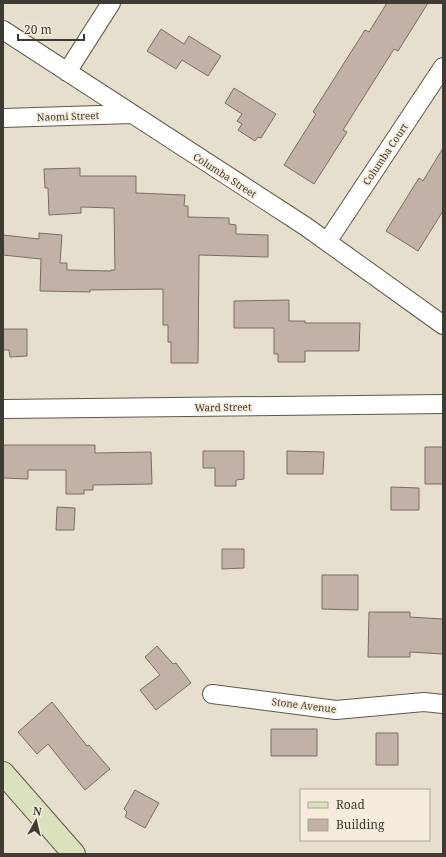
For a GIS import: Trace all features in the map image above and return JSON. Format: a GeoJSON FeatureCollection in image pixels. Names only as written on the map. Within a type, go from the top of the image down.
{"type":"FeatureCollection","features":[{"type":"Feature","properties":{"kind":"main road"},"geometry":{"type":"LineString","coordinates":[[3,773],[74,854]]}},
{"type":"Feature","properties":{"kind":"street"},"geometry":{"type":"LineString","coordinates":[[67,72],[111,3]]}},
{"type":"Feature","properties":{"kind":"street","name":"Columba Street"},"geometry":{"type":"LineString","coordinates":[[3,30],[305,226],[443,325]]}},
{"type":"Feature","properties":{"kind":"street","name":"Columba Court"},"geometry":{"type":"LineString","coordinates":[[326,242],[443,67]]}},
{"type":"Feature","properties":{"kind":"street","name":"Naomi Street"},"geometry":{"type":"LineString","coordinates":[[3,118],[132,114]]}},
{"type":"Feature","properties":{"kind":"street","name":"Ward Street"},"geometry":{"type":"LineString","coordinates":[[3,409],[443,404]]}},
{"type":"Feature","properties":{"kind":"street","name":"Stone Avenue"},"geometry":{"type":"LineString","coordinates":[[212,694],[336,710],[424,702],[443,704]]}},
{"type":"Feature","properties":{"kind":"building"},"geometry":{"type":"Polygon","coordinates":[[[387,3],[428,3],[398,51],[394,49],[343,130],[347,132],[314,184],[284,165],[316,114],[313,112],[365,30],[369,32],[387,3]]]}},
{"type":"Feature","properties":{"kind":"building"},"geometry":{"type":"Polygon","coordinates":[[[161,29],[184,44],[189,36],[221,56],[208,76],[182,60],[176,69],[147,51],[161,29]]]}},
{"type":"Feature","properties":{"kind":"building"},"geometry":{"type":"Polygon","coordinates":[[[234,88],[276,114],[261,138],[258,137],[255,141],[238,130],[242,124],[237,121],[242,114],[225,103],[234,88]]]}},
{"type":"Feature","properties":{"kind":"building"},"geometry":{"type":"Polygon","coordinates":[[[443,148],[443,211],[418,251],[386,231],[419,178],[423,181],[443,148]]]}},
{"type":"Feature","properties":{"kind":"building"},"geometry":{"type":"Polygon","coordinates":[[[80,168],[80,176],[136,176],[136,193],[185,195],[184,206],[188,206],[188,217],[229,218],[229,224],[236,225],[236,234],[268,235],[268,257],[199,255],[198,363],[171,363],[171,342],[168,342],[168,325],[163,325],[163,289],[90,290],[90,292],[40,291],[41,259],[3,255],[3,235],[39,239],[39,233],[62,235],[60,263],[67,263],[67,270],[115,270],[114,208],[81,207],[81,213],[49,215],[48,188],[45,188],[44,169],[80,168]]]}},
{"type":"Feature","properties":{"kind":"building"},"geometry":{"type":"Polygon","coordinates":[[[289,300],[289,321],[305,321],[305,323],[360,323],[359,351],[305,351],[305,362],[278,362],[278,354],[274,354],[274,328],[234,328],[234,301],[289,300]]]}},
{"type":"Feature","properties":{"kind":"building"},"geometry":{"type":"Polygon","coordinates":[[[3,329],[27,329],[27,356],[10,357],[9,350],[3,350],[3,329]]]}},
{"type":"Feature","properties":{"kind":"building"},"geometry":{"type":"Polygon","coordinates":[[[3,445],[95,445],[95,453],[151,452],[152,484],[93,485],[93,490],[84,490],[84,494],[66,494],[66,470],[28,470],[28,479],[3,478],[3,445]]]}},
{"type":"Feature","properties":{"kind":"building"},"geometry":{"type":"Polygon","coordinates":[[[425,447],[443,447],[443,484],[425,484],[425,447]]]}},
{"type":"Feature","properties":{"kind":"building"},"geometry":{"type":"Polygon","coordinates":[[[203,451],[244,451],[244,479],[236,480],[236,486],[215,486],[215,468],[203,468],[203,451]]]}},
{"type":"Feature","properties":{"kind":"building"},"geometry":{"type":"Polygon","coordinates":[[[287,451],[324,452],[323,474],[287,474],[287,451]]]}},
{"type":"Feature","properties":{"kind":"building"},"geometry":{"type":"Polygon","coordinates":[[[391,487],[419,488],[419,510],[391,510],[391,487]]]}},
{"type":"Feature","properties":{"kind":"building"},"geometry":{"type":"Polygon","coordinates":[[[57,507],[75,508],[74,530],[56,530],[57,507]]]}},
{"type":"Feature","properties":{"kind":"building"},"geometry":{"type":"Polygon","coordinates":[[[222,549],[244,549],[244,568],[222,569],[222,549]]]}},
{"type":"Feature","properties":{"kind":"building"},"geometry":{"type":"Polygon","coordinates":[[[322,575],[358,575],[358,610],[322,609],[322,575]]]}},
{"type":"Feature","properties":{"kind":"building"},"geometry":{"type":"Polygon","coordinates":[[[369,612],[410,612],[410,617],[443,619],[443,654],[410,652],[410,657],[368,657],[369,612]]]}},
{"type":"Feature","properties":{"kind":"building"},"geometry":{"type":"Polygon","coordinates":[[[157,646],[173,664],[176,663],[191,683],[156,710],[140,690],[160,675],[145,657],[157,646]]]}},
{"type":"Feature","properties":{"kind":"building"},"geometry":{"type":"Polygon","coordinates":[[[52,702],[87,746],[89,745],[110,769],[85,790],[48,744],[37,754],[18,732],[52,702]]]}},
{"type":"Feature","properties":{"kind":"building"},"geometry":{"type":"Polygon","coordinates":[[[271,729],[317,729],[317,756],[271,756],[271,729]]]}},
{"type":"Feature","properties":{"kind":"building"},"geometry":{"type":"Polygon","coordinates":[[[376,733],[398,733],[398,765],[376,765],[376,733]]]}},
{"type":"Feature","properties":{"kind":"building"},"geometry":{"type":"Polygon","coordinates":[[[135,790],[159,803],[145,828],[125,817],[127,812],[124,809],[135,790]]]}}]}
